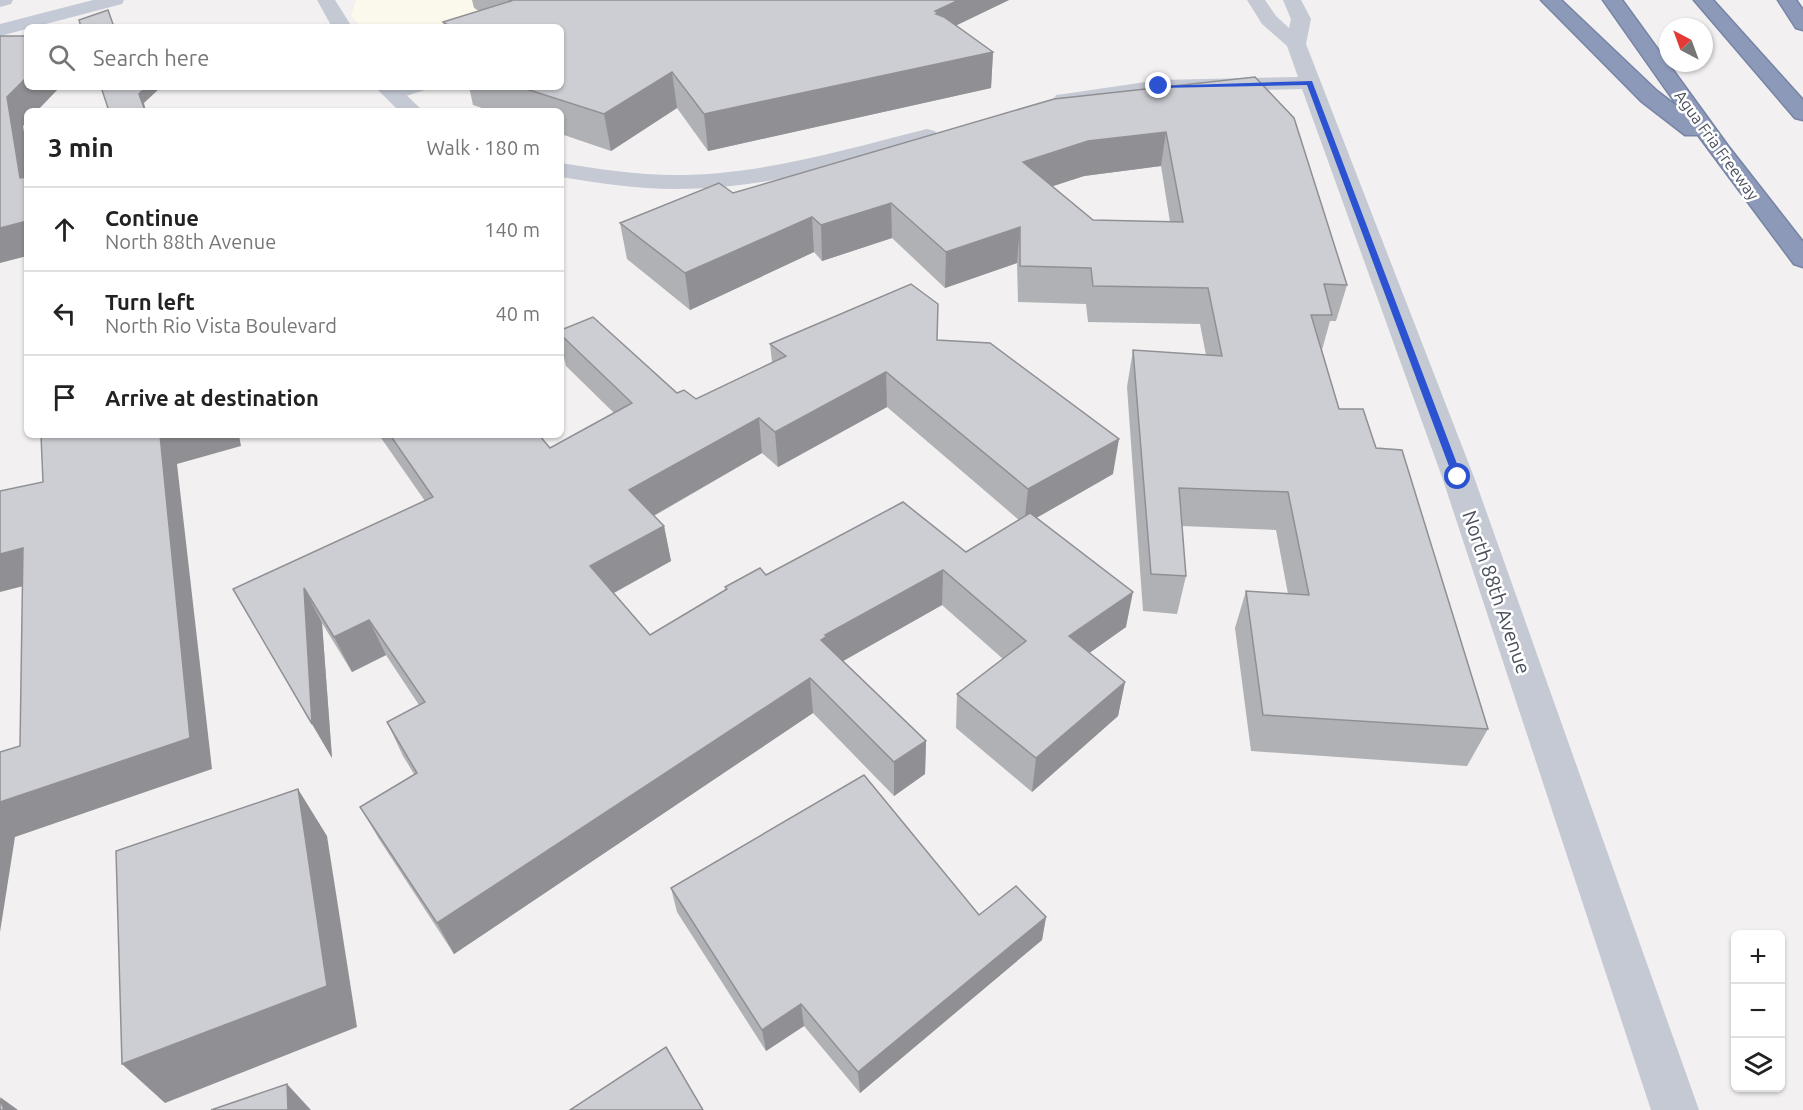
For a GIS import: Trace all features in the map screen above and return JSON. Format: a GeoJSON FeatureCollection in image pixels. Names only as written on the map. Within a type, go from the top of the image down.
{"type":"FeatureCollection","features":[{"type":"Feature","properties":{"kind":"highway"},"geometry":{"type":"LineString","coordinates":[[1550,0],[1649,96],[1720,151]]}},
{"type":"Feature","properties":{"kind":"highway","name":"Agua Fria Freeway"},"geometry":{"type":"LineString","coordinates":[[1612,0],[1720,151],[1803,259]]}},
{"type":"Feature","properties":{"kind":"highway"},"geometry":{"type":"LineString","coordinates":[[1703,0],[1803,113]]}},
{"type":"Feature","properties":{"kind":"highway"},"geometry":{"type":"LineString","coordinates":[[1787,0],[1803,24]]}},
{"type":"Feature","properties":{"kind":"main road"},"geometry":{"type":"LineString","coordinates":[[0,30],[115,0]]}},
{"type":"Feature","properties":{"kind":"street"},"geometry":{"type":"LineString","coordinates":[[326,0],[340,24]]}},
{"type":"Feature","properties":{"kind":"street","name":"North 88th Avenue"},"geometry":{"type":"LineString","coordinates":[[1256,0],[1269,20],[1296,44],[1458,477],[1675,1110]]}},
{"type":"Feature","properties":{"kind":"street","name":"North 88th Avenue"},"geometry":{"type":"LineString","coordinates":[[1292,0],[1301,19],[1296,44]]}},
{"type":"Feature","properties":{"kind":"street"},"geometry":{"type":"LineString","coordinates":[[1044,104],[1159,86],[1310,83]]}},
{"type":"Feature","properties":{"kind":"street"},"geometry":{"type":"LineString","coordinates":[[390,91],[409,108]]}},
{"type":"Feature","properties":{"kind":"street"},"geometry":{"type":"LineString","coordinates":[[564,170],[639,181],[721,180],[813,166],[951,129]]}},
{"type":"Feature","properties":{"kind":"shaded area"},"geometry":{"type":"Polygon","coordinates":[[[356,0],[623,0],[547,24],[358,24],[351,16],[356,0]]]}},
{"type":"Feature","properties":{"kind":"building"},"geometry":{"type":"Polygon","coordinates":[[[509,0],[953,0],[957,1],[935,11],[938,13],[936,14],[944,17],[993,52],[704,114],[672,72],[604,114],[529,90],[564,90],[564,24],[446,24],[443,22],[511,1],[509,0]]]}},
{"type":"Feature","properties":{"kind":"building"},"geometry":{"type":"Polygon","coordinates":[[[108,10],[113,24],[80,24],[79,20],[108,10]]]}},
{"type":"Feature","properties":{"kind":"building"},"geometry":{"type":"Polygon","coordinates":[[[0,36],[24,36],[24,80],[7,97],[20,178],[24,177],[24,222],[0,228],[0,36]]]}},
{"type":"Feature","properties":{"kind":"building"},"geometry":{"type":"Polygon","coordinates":[[[1255,77],[1294,118],[1347,285],[1324,284],[1332,315],[1311,315],[1339,409],[1363,409],[1376,448],[1402,450],[1488,729],[1263,715],[1246,591],[1309,595],[1288,492],[1179,488],[1186,576],[1151,574],[1133,350],[1222,356],[1208,288],[1093,286],[1091,268],[1020,266],[1020,227],[946,252],[891,203],[821,225],[812,217],[685,273],[620,223],[719,183],[733,193],[1054,99],[1255,77]],[[1166,132],[1088,141],[1023,162],[1093,220],[1183,222],[1166,132]]]}},
{"type":"Feature","properties":{"kind":"building"},"geometry":{"type":"Polygon","coordinates":[[[102,90],[143,90],[139,94],[144,108],[108,108],[102,90]]]}},
{"type":"Feature","properties":{"kind":"building"},"geometry":{"type":"Polygon","coordinates":[[[911,284],[938,304],[937,340],[990,343],[1119,439],[1028,489],[886,372],[775,432],[759,418],[629,490],[664,526],[590,566],[650,635],[727,589],[725,587],[760,568],[766,575],[903,502],[966,552],[1030,513],[1133,592],[1069,636],[1125,682],[1036,758],[957,694],[1026,641],[943,570],[825,635],[827,636],[821,640],[926,741],[894,762],[810,678],[437,923],[360,807],[417,773],[387,722],[425,702],[369,620],[334,637],[304,588],[312,724],[233,589],[433,497],[392,438],[542,438],[550,448],[632,403],[564,338],[564,329],[593,317],[677,393],[684,390],[696,399],[786,356],[770,344],[911,284]]]}},
{"type":"Feature","properties":{"kind":"building"},"geometry":{"type":"Polygon","coordinates":[[[41,438],[160,438],[190,738],[0,802],[0,752],[20,746],[23,548],[0,554],[0,491],[43,482],[41,438]]]}},
{"type":"Feature","properties":{"kind":"building"},"geometry":{"type":"Polygon","coordinates":[[[864,775],[979,915],[1016,886],[1046,917],[858,1072],[801,1004],[762,1030],[671,888],[864,775]]]}},
{"type":"Feature","properties":{"kind":"building"},"geometry":{"type":"Polygon","coordinates":[[[298,789],[327,986],[122,1064],[116,851],[298,789]]]}},
{"type":"Feature","properties":{"kind":"building"},"geometry":{"type":"Polygon","coordinates":[[[666,1047],[703,1110],[570,1110],[666,1047]]]}},
{"type":"Feature","properties":{"kind":"building"},"geometry":{"type":"Polygon","coordinates":[[[287,1084],[288,1110],[211,1110],[287,1084]]]}},
{"type":"Feature","properties":{"kind":"route"},"geometry":{"type":"LineString","coordinates":[[1159,86],[1218,83],[1310,83],[1458,477]]}}]}
